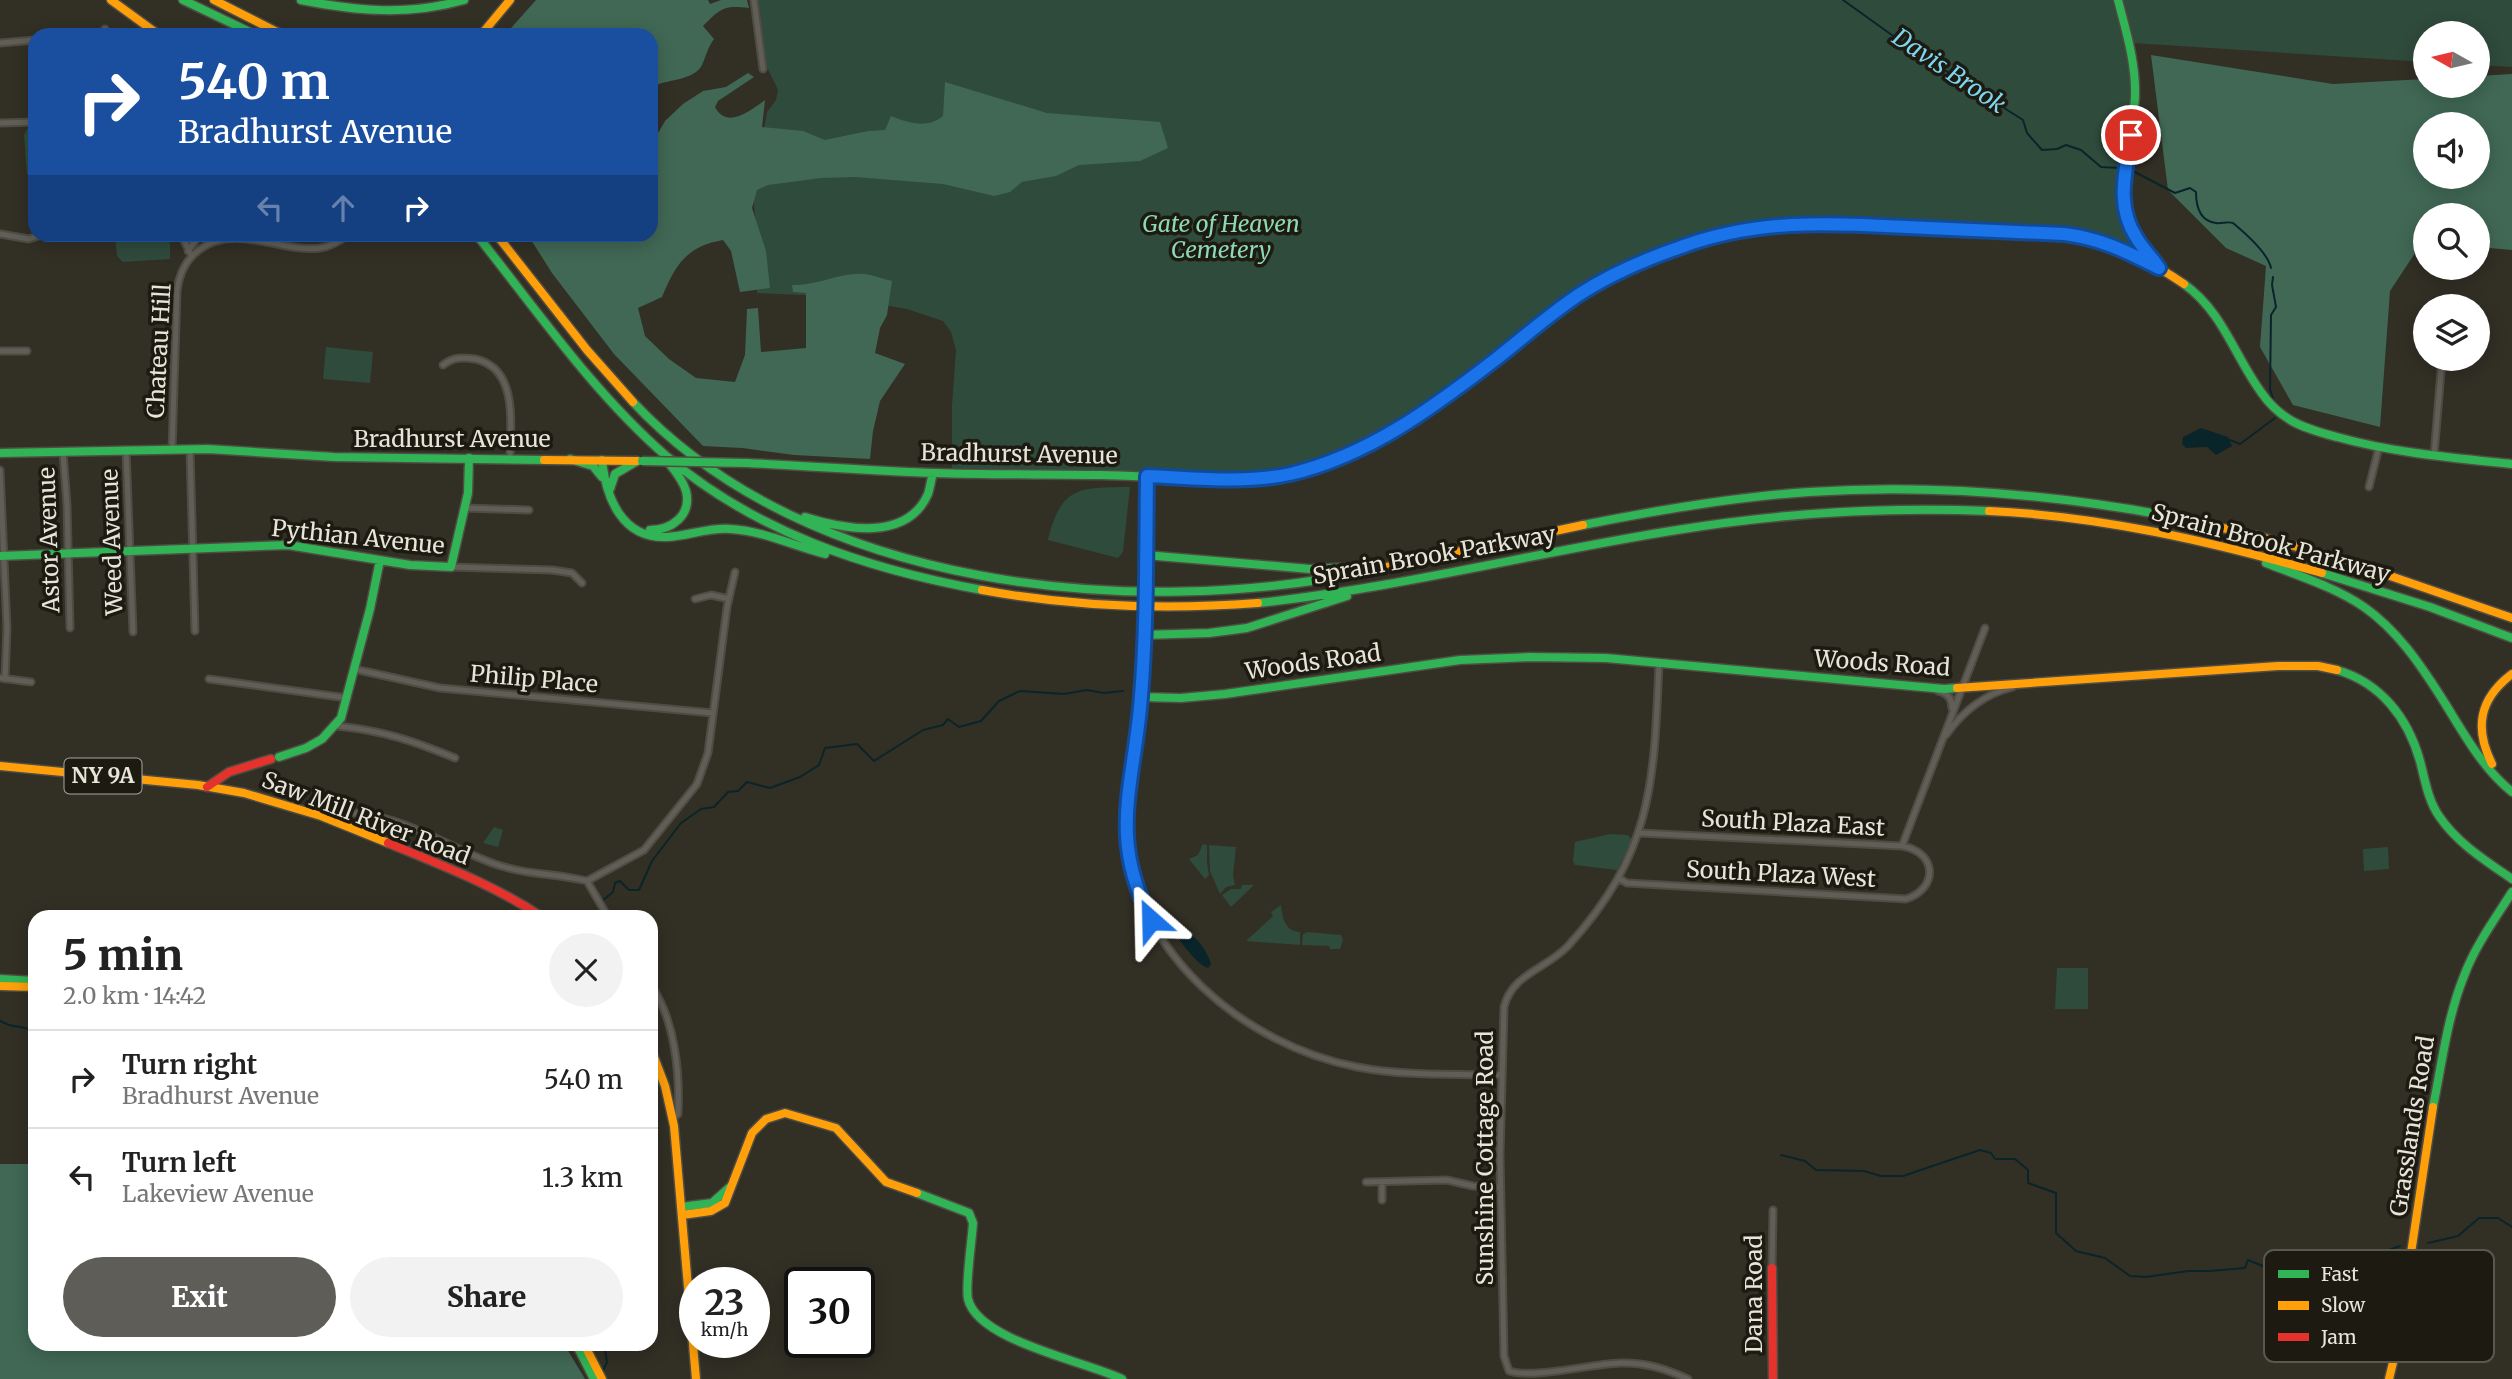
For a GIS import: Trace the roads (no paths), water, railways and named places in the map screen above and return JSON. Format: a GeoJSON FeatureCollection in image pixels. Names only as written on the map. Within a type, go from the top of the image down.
{"type":"FeatureCollection","features":[{"type":"Feature","properties":{"kind":"main road"},"geometry":{"type":"LineString","coordinates":[[111,0],[149,28]]}},
{"type":"Feature","properties":{"kind":"main road"},"geometry":{"type":"LineString","coordinates":[[183,0],[241,28]]}},
{"type":"Feature","properties":{"kind":"main road"},"geometry":{"type":"LineString","coordinates":[[214,0],[269,28]]}},
{"type":"Feature","properties":{"kind":"main road"},"geometry":{"type":"LineString","coordinates":[[301,0],[352,11],[390,13],[428,10],[464,0]]}},
{"type":"Feature","properties":{"kind":"main road"},"geometry":{"type":"LineString","coordinates":[[487,28],[510,0]]}},
{"type":"Feature","properties":{"kind":"main road"},"geometry":{"type":"LineString","coordinates":[[2118,0],[2135,83],[2134,116],[2123,187],[2123,206],[2134,236],[2159,268]]}},
{"type":"Feature","properties":{"kind":"main road","name":"Bradhurst Avenue"},"geometry":{"type":"LineString","coordinates":[[0,453],[230,450],[324,457],[747,463],[933,473],[1232,480],[1268,477],[1313,468],[1349,455],[1390,433],[1450,393],[1565,304],[1599,283],[1681,246],[1736,231],[1815,223],[2064,234],[2107,242],[2159,268],[2198,295],[2211,308],[2259,391],[2285,418],[2315,432],[2379,447],[2512,464]]}},
{"type":"Feature","properties":{"kind":"main road","name":"Sprain Brook Parkway"},"geometry":{"type":"LineString","coordinates":[[483,242],[594,380],[657,447],[708,488],[759,519],[811,543],[860,561],[999,594],[1116,606],[1194,607],[1254,604],[1378,585],[1716,523],[1863,509],[1951,509],[2051,515],[2137,528],[2223,546],[2365,586],[2512,638]]}},
{"type":"Feature","properties":{"kind":"main road","name":"Sprain Brook Parkway"},"geometry":{"type":"LineString","coordinates":[[502,242],[604,368],[644,413],[698,460],[763,504],[825,532],[900,556],[978,574],[1066,587],[1154,592],[1231,590],[1320,580],[1637,515],[1724,500],[1841,490],[1950,489],[2057,497],[2182,517],[2303,547],[2512,618]]}},
{"type":"Feature","properties":{"kind":"main road"},"geometry":{"type":"LineString","coordinates":[[570,459],[596,468],[620,509],[639,526],[660,530],[675,523],[685,508],[686,491],[680,478],[657,447]]}},
{"type":"Feature","properties":{"kind":"main road"},"geometry":{"type":"LineString","coordinates":[[451,567],[469,488],[470,458]]}},
{"type":"Feature","properties":{"kind":"main road"},"geometry":{"type":"LineString","coordinates":[[605,460],[610,502],[620,517],[646,534],[665,537],[708,530],[734,530],[860,561]]}},
{"type":"Feature","properties":{"kind":"main road"},"geometry":{"type":"LineString","coordinates":[[607,486],[616,471],[640,461]]}},
{"type":"Feature","properties":{"kind":"main road"},"geometry":{"type":"LineString","coordinates":[[763,504],[834,526],[856,528],[888,525],[909,517],[921,507],[929,494],[933,473]]}},
{"type":"Feature","properties":{"kind":"main road"},"geometry":{"type":"LineString","coordinates":[[1141,697],[1147,476]]}},
{"type":"Feature","properties":{"kind":"main road","name":"Pythian Avenue"},"geometry":{"type":"LineString","coordinates":[[2,556],[288,545],[324,548],[380,560],[451,567]]}},
{"type":"Feature","properties":{"kind":"main road"},"geometry":{"type":"LineString","coordinates":[[2223,546],[2336,591],[2378,617],[2409,651],[2488,769],[2512,792]]}},
{"type":"Feature","properties":{"kind":"main road"},"geometry":{"type":"LineString","coordinates":[[1145,557],[1310,569],[1395,565]]}},
{"type":"Feature","properties":{"kind":"main road"},"geometry":{"type":"LineString","coordinates":[[207,787],[229,772],[315,745],[337,726],[347,698],[380,560]]}},
{"type":"Feature","properties":{"kind":"main road"},"geometry":{"type":"LineString","coordinates":[[1143,634],[1198,634],[1247,628],[1378,585]]}},
{"type":"Feature","properties":{"kind":"main road"},"geometry":{"type":"LineString","coordinates":[[2427,587],[2512,612]]}},
{"type":"Feature","properties":{"kind":"main road","name":"Woods Road"},"geometry":{"type":"LineString","coordinates":[[1141,697],[1181,698],[1225,694],[1427,664],[1493,658],[1587,657],[1928,688],[2306,666],[2331,668],[2350,674],[2383,695],[2406,723],[2430,800],[2448,828],[2512,879]]}},
{"type":"Feature","properties":{"kind":"main road"},"geometry":{"type":"LineString","coordinates":[[2512,674],[2497,686],[2489,697],[2483,710],[2481,733],[2491,763],[2512,784]]}},
{"type":"Feature","properties":{"kind":"main road","name":"Saw Mill River Road"},"geometry":{"type":"LineString","coordinates":[[0,766],[207,787],[270,799],[488,885],[530,910]]}},
{"type":"Feature","properties":{"kind":"main road","name":"Grasslands Road"},"geometry":{"type":"LineString","coordinates":[[2412,1250],[2450,1017],[2464,975],[2512,892]]}},
{"type":"Feature","properties":{"kind":"main road"},"geometry":{"type":"LineString","coordinates":[[0,979],[28,981]]}},
{"type":"Feature","properties":{"kind":"main road"},"geometry":{"type":"LineString","coordinates":[[0,986],[28,987]]}},
{"type":"Feature","properties":{"kind":"main road"},"geometry":{"type":"LineString","coordinates":[[658,1068],[673,1119],[696,1379]]}},
{"type":"Feature","properties":{"kind":"main road"},"geometry":{"type":"LineString","coordinates":[[682,1211],[712,1203],[730,1187],[750,1137],[766,1119],[789,1113],[833,1127],[842,1133],[886,1182],[969,1213],[973,1223],[968,1298],[969,1307],[977,1318],[1004,1335],[1122,1379]]}},
{"type":"Feature","properties":{"kind":"main road","name":"Dana Road"},"geometry":{"type":"LineString","coordinates":[[1772,1268],[1773,1379]]}},
{"type":"Feature","properties":{"kind":"main road"},"geometry":{"type":"LineString","coordinates":[[580,1351],[597,1377]]}},
{"type":"Feature","properties":{"kind":"main road"},"geometry":{"type":"LineString","coordinates":[[587,1351],[597,1377]]}},
{"type":"Feature","properties":{"kind":"street"},"geometry":{"type":"LineString","coordinates":[[754,0],[763,69]]}},
{"type":"Feature","properties":{"kind":"street"},"geometry":{"type":"LineString","coordinates":[[0,43],[28,41]]}},
{"type":"Feature","properties":{"kind":"street"},"geometry":{"type":"LineString","coordinates":[[0,123],[28,122]]}},
{"type":"Feature","properties":{"kind":"street"},"geometry":{"type":"LineString","coordinates":[[0,234],[28,239]]}},
{"type":"Feature","properties":{"kind":"street"},"geometry":{"type":"LineString","coordinates":[[184,242],[189,253]]}},
{"type":"Feature","properties":{"kind":"street"},"geometry":{"type":"LineString","coordinates":[[189,253],[195,242]]}},
{"type":"Feature","properties":{"kind":"street","name":"Chateau Hill"},"geometry":{"type":"LineString","coordinates":[[172,450],[179,279],[189,253],[216,242]]}},
{"type":"Feature","properties":{"kind":"street","name":"Chateau Hill"},"geometry":{"type":"LineString","coordinates":[[258,242],[310,249],[338,242]]}},
{"type":"Feature","properties":{"kind":"street"},"geometry":{"type":"LineString","coordinates":[[0,351],[27,351]]}},
{"type":"Feature","properties":{"kind":"street"},"geometry":{"type":"LineString","coordinates":[[443,365],[452,359],[473,359],[489,365],[502,378],[509,396],[510,458]]}},
{"type":"Feature","properties":{"kind":"street"},"geometry":{"type":"LineString","coordinates":[[2434,456],[2441,371]]}},
{"type":"Feature","properties":{"kind":"street"},"geometry":{"type":"LineString","coordinates":[[2369,487],[2379,447]]}},
{"type":"Feature","properties":{"kind":"street","name":"Weed Avenue"},"geometry":{"type":"LineString","coordinates":[[126,450],[133,632]]}},
{"type":"Feature","properties":{"kind":"street"},"geometry":{"type":"LineString","coordinates":[[190,450],[195,631]]}},
{"type":"Feature","properties":{"kind":"street","name":"Astor Avenue"},"geometry":{"type":"LineString","coordinates":[[63,452],[70,628]]}},
{"type":"Feature","properties":{"kind":"street"},"geometry":{"type":"LineString","coordinates":[[0,470],[8,643],[3,679],[31,682]]}},
{"type":"Feature","properties":{"kind":"street"},"geometry":{"type":"LineString","coordinates":[[465,508],[530,510]]}},
{"type":"Feature","properties":{"kind":"street","name":"Pythian Avenue"},"geometry":{"type":"LineString","coordinates":[[451,567],[552,570],[572,573],[582,583]]}},
{"type":"Feature","properties":{"kind":"street"},"geometry":{"type":"LineString","coordinates":[[334,822],[339,814],[348,813],[389,820],[491,863],[519,871],[587,881],[644,850],[697,784],[705,764],[735,572]]}},
{"type":"Feature","properties":{"kind":"street"},"geometry":{"type":"LineString","coordinates":[[695,599],[711,595],[729,599]]}},
{"type":"Feature","properties":{"kind":"street"},"geometry":{"type":"LineString","coordinates":[[1902,846],[1985,628]]}},
{"type":"Feature","properties":{"kind":"street","name":"Sunshine Cottage Road"},"geometry":{"type":"LineString","coordinates":[[1659,663],[1652,782],[1640,833],[1618,878],[1581,930],[1552,960],[1519,979],[1507,996],[1503,1015],[1500,1075],[1504,1356],[1505,1364],[1515,1376],[1545,1377],[1591,1366],[1623,1362],[1660,1367],[1688,1379]]}},
{"type":"Feature","properties":{"kind":"street","name":"Philip Place"},"geometry":{"type":"LineString","coordinates":[[354,668],[440,688],[713,713]]}},
{"type":"Feature","properties":{"kind":"street"},"geometry":{"type":"LineString","coordinates":[[209,679],[347,698]]}},
{"type":"Feature","properties":{"kind":"street"},"geometry":{"type":"LineString","coordinates":[[1942,740],[1961,716],[1978,702],[2005,689],[2029,684]]}},
{"type":"Feature","properties":{"kind":"street"},"geometry":{"type":"LineString","coordinates":[[1928,688],[1948,696],[1952,702],[1952,712]]}},
{"type":"Feature","properties":{"kind":"street"},"geometry":{"type":"LineString","coordinates":[[1141,697],[1126,813],[1131,871],[1151,920],[1183,967],[1234,1013],[1274,1038],[1339,1063],[1399,1072],[1500,1075]]}},
{"type":"Feature","properties":{"kind":"street"},"geometry":{"type":"LineString","coordinates":[[337,726],[379,731],[415,741],[455,758]]}},
{"type":"Feature","properties":{"kind":"street","name":"South Plaza East"},"geometry":{"type":"LineString","coordinates":[[1640,833],[1902,846],[1924,856],[1929,873]]}},
{"type":"Feature","properties":{"kind":"street","name":"South Plaza West"},"geometry":{"type":"LineString","coordinates":[[1618,878],[1627,883],[1906,899],[1922,892],[1929,873]]}},
{"type":"Feature","properties":{"kind":"street"},"geometry":{"type":"LineString","coordinates":[[587,881],[604,910]]}},
{"type":"Feature","properties":{"kind":"street"},"geometry":{"type":"LineString","coordinates":[[658,998],[664,1010],[674,1048],[679,1103],[678,1114],[673,1119]]}},
{"type":"Feature","properties":{"kind":"street"},"geometry":{"type":"LineString","coordinates":[[1366,1182],[1447,1180],[1473,1186],[1500,1187]]}},
{"type":"Feature","properties":{"kind":"street"},"geometry":{"type":"LineString","coordinates":[[1382,1182],[1382,1200]]}},
{"type":"Feature","properties":{"kind":"street","name":"Dana Road"},"geometry":{"type":"LineString","coordinates":[[1772,1268],[1773,1210]]}},
{"type":"Feature","properties":{"kind":"water"},"geometry":{"type":"Polygon","coordinates":[[[2201,428],[2228,437],[2232,446],[2216,455],[2207,447],[2186,448],[2182,444],[2183,437],[2201,428]]]}},
{"type":"Feature","properties":{"kind":"water"},"geometry":{"type":"Polygon","coordinates":[[[1170,914],[1208,955],[1211,964],[1208,968],[1196,960],[1183,944],[1173,927],[1170,914]]]}},
{"type":"Feature","properties":{"kind":"waterway","name":"Davis Brook"},"geometry":{"type":"LineString","coordinates":[[1843,0],[1910,48],[2023,120],[2027,133],[2042,150],[2066,145],[2081,150],[2101,167],[2120,168]]}},
{"type":"Feature","properties":{"kind":"waterway","name":"Davis Brook"},"geometry":{"type":"LineString","coordinates":[[2131,170],[2175,193],[2190,188],[2196,192],[2202,215],[2210,222],[2233,223],[2261,250],[2271,268]]}},
{"type":"Feature","properties":{"kind":"waterway","name":"Davis Brook"},"geometry":{"type":"LineString","coordinates":[[2273,277],[2276,307],[2271,315],[2270,389],[2274,402]]}},
{"type":"Feature","properties":{"kind":"waterway","name":"Davis Brook"},"geometry":{"type":"LineString","coordinates":[[2230,440],[2240,444],[2275,418]]}},
{"type":"Feature","properties":{"kind":"waterway"},"geometry":{"type":"LineString","coordinates":[[602,901],[613,892],[615,883],[620,881],[629,890],[639,890],[652,861],[681,823],[701,809],[714,807],[728,792],[738,791],[747,782],[770,788],[800,777],[819,765],[825,748],[857,744],[874,761],[923,730],[943,725],[948,719],[959,727],[981,721],[999,701],[1020,691],[1064,694],[1087,690],[1104,693],[1123,691]]}},
{"type":"Feature","properties":{"kind":"waterway"},"geometry":{"type":"LineString","coordinates":[[0,1021],[28,1029]]}},
{"type":"Feature","properties":{"kind":"waterway"},"geometry":{"type":"LineString","coordinates":[[1781,1155],[1805,1161],[1816,1170],[1864,1171],[1881,1176],[1903,1176],[1980,1150],[1991,1153],[1995,1159],[2015,1159],[2028,1170],[2028,1183],[2056,1193],[2056,1233],[2076,1251],[2105,1258],[2130,1276],[2146,1277],[2188,1271],[2245,1268],[2248,1260],[2264,1266]]}},
{"type":"Feature","properties":{"kind":"waterway"},"geometry":{"type":"LineString","coordinates":[[2428,1243],[2458,1236],[2479,1218],[2498,1218],[2512,1227]]}},
{"type":"Feature","properties":{"kind":"waterway"},"geometry":{"type":"LineString","coordinates":[[2389,1250],[2400,1246]]}},
{"type":"Feature","properties":{"kind":"waterway"},"geometry":{"type":"LineString","coordinates":[[602,1373],[607,1362],[605,1351]]}},
{"type":"Feature","properties":{"kind":"park label","name":"Gate of Heaven Cemetery"},"geometry":{"type":"Point","coordinates":[1221,237]}}]}
